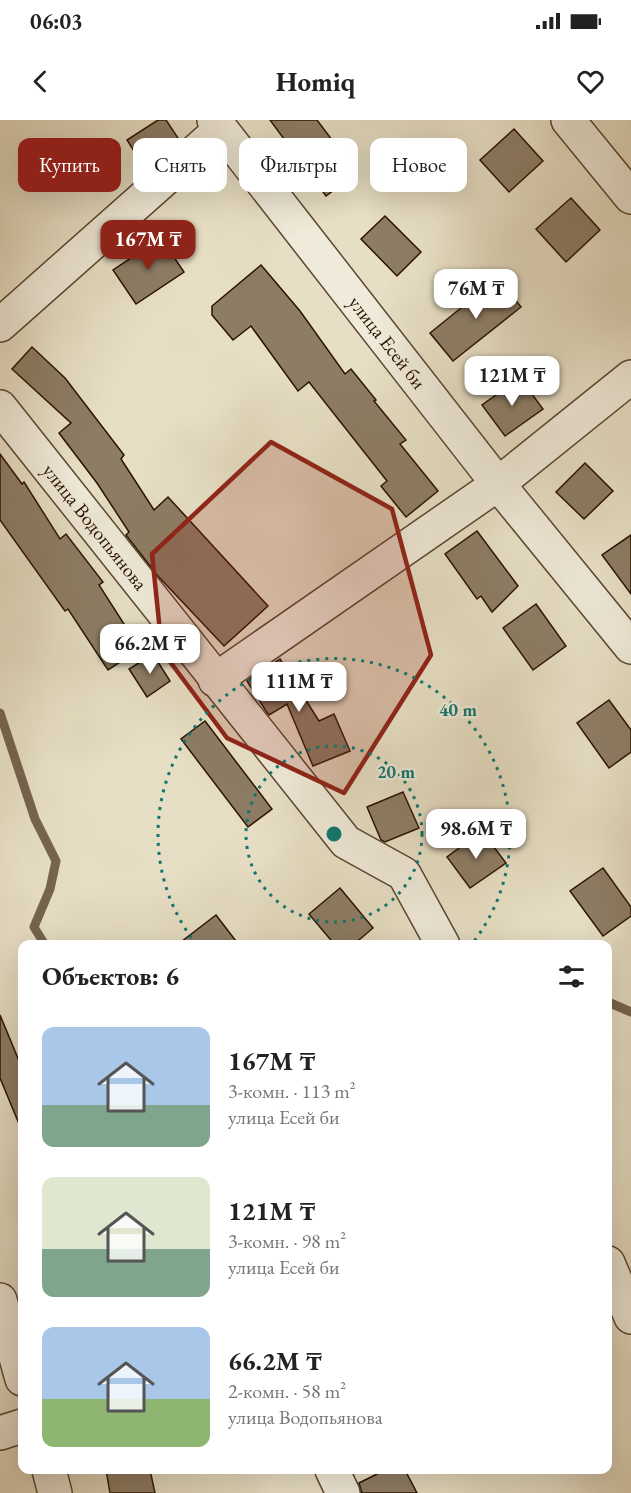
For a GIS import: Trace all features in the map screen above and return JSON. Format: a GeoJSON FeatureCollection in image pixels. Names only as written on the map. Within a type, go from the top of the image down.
{"type":"FeatureCollection","features":[{"type":"Feature","properties":{"kind":"street"},"geometry":{"type":"LineString","coordinates":[[568,120],[631,197]]}},
{"type":"Feature","properties":{"kind":"street"},"geometry":{"type":"LineString","coordinates":[[0,325],[217,124]]}},
{"type":"Feature","properties":{"kind":"street","name":"улица Есей би"},"geometry":{"type":"LineString","coordinates":[[217,124],[498,484],[631,647]]}},
{"type":"Feature","properties":{"kind":"street"},"geometry":{"type":"LineString","coordinates":[[215,681],[498,484],[631,377]]}},
{"type":"Feature","properties":{"kind":"street","name":"улица Водопьянова"},"geometry":{"type":"LineString","coordinates":[[0,407],[215,681],[346,842],[404,874],[440,940]]}},
{"type":"Feature","properties":{"kind":"street"},"geometry":{"type":"LineString","coordinates":[[612,1272],[631,1317]]}},
{"type":"Feature","properties":{"kind":"street"},"geometry":{"type":"LineString","coordinates":[[0,1300],[18,1365]]}},
{"type":"Feature","properties":{"kind":"street"},"geometry":{"type":"LineString","coordinates":[[0,1433],[18,1427]]}},
{"type":"Feature","properties":{"kind":"street"},"geometry":{"type":"LineString","coordinates":[[50,1474],[55,1493]]}},
{"type":"Feature","properties":{"kind":"street"},"geometry":{"type":"LineString","coordinates":[[334,1474],[343,1493]]}},
{"type":"Feature","properties":{"kind":"highlighted area"},"geometry":{"type":"Polygon","coordinates":[[[271,442],[392,509],[431,655],[344,793],[227,738],[162,651],[152,554],[271,442]]]}},
{"type":"Feature","properties":{"kind":"building"},"geometry":{"type":"Polygon","coordinates":[[[158,120],[166,120],[178,138],[133,138],[133,149],[127,140],[158,120]]]}},
{"type":"Feature","properties":{"kind":"building"},"geometry":{"type":"Polygon","coordinates":[[[270,120],[317,120],[331,138],[283,138],[270,120]]]}},
{"type":"Feature","properties":{"kind":"building"},"geometry":{"type":"Polygon","coordinates":[[[514,129],[543,161],[509,192],[480,160],[514,129]]]}},
{"type":"Feature","properties":{"kind":"building"},"geometry":{"type":"Polygon","coordinates":[[[571,198],[600,230],[566,262],[536,229],[571,198]]]}},
{"type":"Feature","properties":{"kind":"building"},"geometry":{"type":"Polygon","coordinates":[[[385,216],[421,252],[397,276],[361,239],[385,216]]]}},
{"type":"Feature","properties":{"kind":"building"},"geometry":{"type":"Polygon","coordinates":[[[161,238],[184,272],[136,304],[113,270],[161,238]]]}},
{"type":"Feature","properties":{"kind":"building"},"geometry":{"type":"Polygon","coordinates":[[[261,265],[300,311],[345,374],[351,369],[376,400],[374,401],[406,440],[400,444],[438,491],[406,517],[381,486],[387,481],[309,382],[298,391],[251,326],[233,340],[212,315],[212,306],[261,265]]]}},
{"type":"Feature","properties":{"kind":"building"},"geometry":{"type":"Polygon","coordinates":[[[498,278],[521,307],[453,361],[430,333],[498,278]]]}},
{"type":"Feature","properties":{"kind":"building"},"geometry":{"type":"Polygon","coordinates":[[[32,347],[65,378],[124,455],[121,459],[154,510],[168,497],[268,606],[224,646],[157,575],[126,535],[129,532],[97,483],[59,433],[71,423],[12,369],[32,347]]]}},
{"type":"Feature","properties":{"kind":"building"},"geometry":{"type":"Polygon","coordinates":[[[520,378],[543,409],[505,436],[482,405],[520,378]]]}},
{"type":"Feature","properties":{"kind":"building"},"geometry":{"type":"Polygon","coordinates":[[[0,454],[22,484],[24,482],[60,539],[66,534],[103,582],[99,585],[140,649],[108,670],[68,609],[65,611],[0,520],[0,454]]]}},
{"type":"Feature","properties":{"kind":"building"},"geometry":{"type":"Polygon","coordinates":[[[585,463],[613,491],[584,519],[556,492],[585,463]]]}},
{"type":"Feature","properties":{"kind":"building"},"geometry":{"type":"Polygon","coordinates":[[[477,531],[518,586],[492,612],[481,596],[477,599],[445,554],[477,531]]]}},
{"type":"Feature","properties":{"kind":"building"},"geometry":{"type":"Polygon","coordinates":[[[631,535],[631,594],[602,555],[631,535]]]}},
{"type":"Feature","properties":{"kind":"building"},"geometry":{"type":"Polygon","coordinates":[[[536,604],[566,646],[533,670],[503,628],[536,604]]]}},
{"type":"Feature","properties":{"kind":"building"},"geometry":{"type":"Polygon","coordinates":[[[153,654],[170,681],[147,697],[129,669],[153,654]]]}},
{"type":"Feature","properties":{"kind":"building"},"geometry":{"type":"Polygon","coordinates":[[[280,659],[319,721],[334,714],[350,751],[313,766],[287,704],[269,715],[247,681],[280,659]]]}},
{"type":"Feature","properties":{"kind":"building"},"geometry":{"type":"Polygon","coordinates":[[[609,700],[631,730],[631,752],[609,768],[577,723],[609,700]]]}},
{"type":"Feature","properties":{"kind":"building"},"geometry":{"type":"Polygon","coordinates":[[[205,721],[272,809],[248,827],[181,739],[205,721]]]}},
{"type":"Feature","properties":{"kind":"building"},"geometry":{"type":"Polygon","coordinates":[[[403,792],[419,828],[385,842],[381,840],[367,807],[403,792]]]}},
{"type":"Feature","properties":{"kind":"building"},"geometry":{"type":"Polygon","coordinates":[[[482,831],[506,863],[470,888],[447,857],[482,831]]]}},
{"type":"Feature","properties":{"kind":"building"},"geometry":{"type":"Polygon","coordinates":[[[603,868],[631,907],[631,916],[603,936],[570,891],[603,868]]]}},
{"type":"Feature","properties":{"kind":"building"},"geometry":{"type":"Polygon","coordinates":[[[340,888],[373,928],[359,940],[331,940],[309,914],[340,888]]]}},
{"type":"Feature","properties":{"kind":"building"},"geometry":{"type":"Polygon","coordinates":[[[216,915],[235,940],[184,940],[216,915]]]}},
{"type":"Feature","properties":{"kind":"building"},"geometry":{"type":"Polygon","coordinates":[[[0,1015],[18,1058],[18,1121],[0,1078],[0,1015]]]}},
{"type":"Feature","properties":{"kind":"building"},"geometry":{"type":"Polygon","coordinates":[[[107,1474],[151,1474],[155,1493],[110,1493],[107,1474]]]}},
{"type":"Feature","properties":{"kind":"building"},"geometry":{"type":"Polygon","coordinates":[[[377,1474],[407,1474],[417,1493],[362,1493],[359,1483],[377,1474]]]}},
{"type":"Feature","properties":{"kind":"waterway"},"geometry":{"type":"LineString","coordinates":[[0,713],[35,819],[56,861],[50,889],[34,927],[42,940]]}},
{"type":"Feature","properties":{"kind":"waterway"},"geometry":{"type":"LineString","coordinates":[[612,1004],[631,1012]]}}]}
